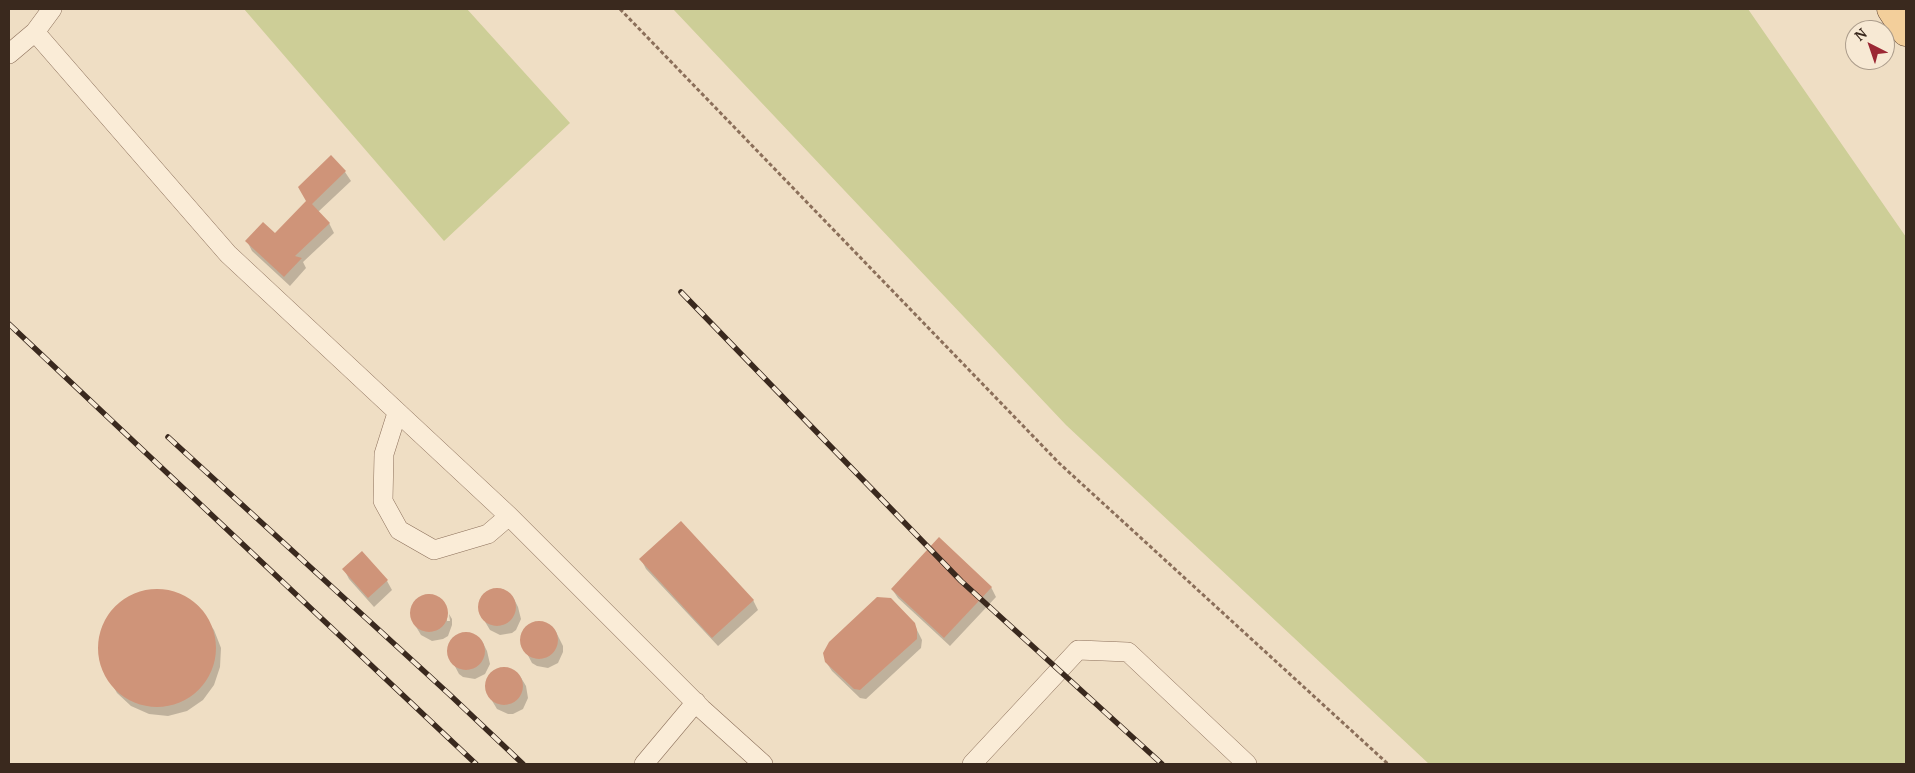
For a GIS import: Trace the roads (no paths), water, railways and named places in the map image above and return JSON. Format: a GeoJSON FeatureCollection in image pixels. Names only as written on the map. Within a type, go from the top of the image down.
{"type":"FeatureCollection","features":[{"type":"Feature","properties":{"kind":"main road"},"geometry":{"type":"LineString","coordinates":[[1890,9],[1906,32]]}},
{"type":"Feature","properties":{"kind":"lane"},"geometry":{"type":"LineString","coordinates":[[9,54],[35,32],[52,9]]}},
{"type":"Feature","properties":{"kind":"lane"},"geometry":{"type":"LineString","coordinates":[[35,32],[228,254],[509,516],[696,702],[763,764]]}},
{"type":"Feature","properties":{"kind":"lane"},"geometry":{"type":"LineString","coordinates":[[397,413],[384,454],[383,502],[399,530],[434,550],[488,534],[509,516]]}},
{"type":"Feature","properties":{"kind":"lane"},"geometry":{"type":"LineString","coordinates":[[972,764],[1078,650],[1128,652],[1247,764]]}},
{"type":"Feature","properties":{"kind":"lane"},"geometry":{"type":"LineString","coordinates":[[644,764],[696,702]]}},
{"type":"Feature","properties":{"kind":"railway"},"geometry":{"type":"LineString","coordinates":[[681,292],[961,581],[1162,764]]}},
{"type":"Feature","properties":{"kind":"railway"},"geometry":{"type":"LineString","coordinates":[[9,324],[476,764]]}},
{"type":"Feature","properties":{"kind":"railway"},"geometry":{"type":"LineString","coordinates":[[168,437],[523,764]]}}]}
